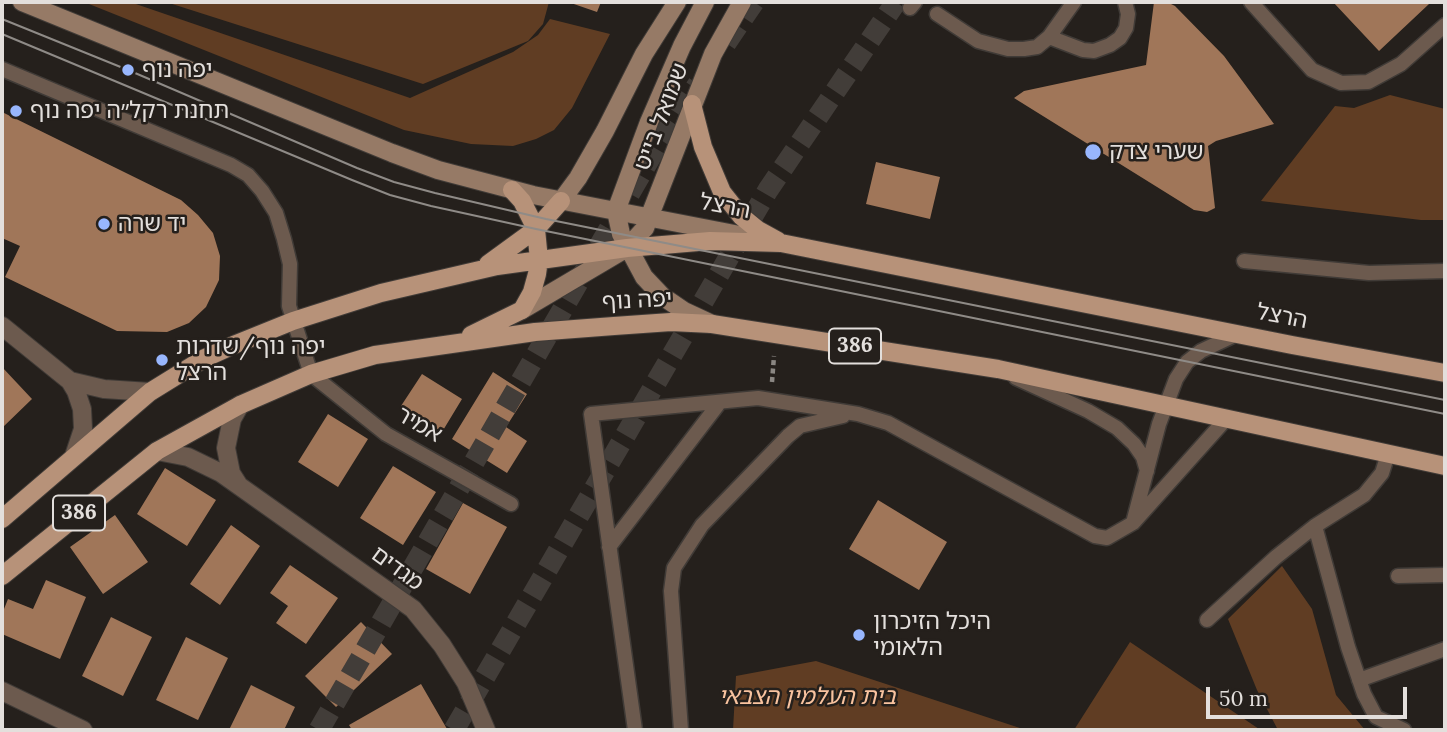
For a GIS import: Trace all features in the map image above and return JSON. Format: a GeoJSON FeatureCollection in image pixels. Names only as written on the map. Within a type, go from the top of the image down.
{"type":"FeatureCollection","features":[{"type":"Feature","properties":{"kind":"main road"},"geometry":{"type":"LineString","coordinates":[[692,104],[702,147],[722,192],[741,216],[781,243]]}},
{"type":"Feature","properties":{"kind":"main road"},"geometry":{"type":"LineString","coordinates":[[451,344],[522,310],[531,292],[539,260],[536,229],[522,201],[512,190]]}},
{"type":"Feature","properties":{"kind":"main road"},"geometry":{"type":"LineString","coordinates":[[475,271],[536,229],[561,201]]}},
{"type":"Feature","properties":{"kind":"main road","name":"386"},"geometry":{"type":"LineString","coordinates":[[2,519],[150,392],[205,358],[293,321],[381,293],[475,271],[539,260],[627,248],[710,241],[781,243]]}},
{"type":"Feature","properties":{"kind":"main road","name":"הרצל"},"geometry":{"type":"LineString","coordinates":[[781,243],[1445,373]]}},
{"type":"Feature","properties":{"kind":"main road","name":"יפה נוף"},"geometry":{"type":"LineString","coordinates":[[2,576],[157,452],[240,405],[311,374],[375,355],[535,332],[671,322],[712,324]]}},
{"type":"Feature","properties":{"kind":"main road","name":"386"},"geometry":{"type":"LineString","coordinates":[[712,324],[998,369],[1445,466]]}},
{"type":"Feature","properties":{"kind":"street","name":"הרצל"},"geometry":{"type":"LineString","coordinates":[[22,2],[392,153],[449,173],[561,201],[781,243]]}},
{"type":"Feature","properties":{"kind":"street"},"geometry":{"type":"LineString","coordinates":[[561,201],[585,166],[644,54],[677,2]]}},
{"type":"Feature","properties":{"kind":"street","name":"שמואל בייט"},"geometry":{"type":"LineString","coordinates":[[616,211],[649,122],[682,46],[705,2]]}},
{"type":"Feature","properties":{"kind":"street","name":"שמואל בייט"},"geometry":{"type":"LineString","coordinates":[[522,310],[627,248],[639,237],[651,218],[713,54],[742,2]]}},
{"type":"Feature","properties":{"kind":"street"},"geometry":{"type":"LineString","coordinates":[[616,211],[627,248],[645,277],[662,296],[684,311],[712,324]]}},
{"type":"Feature","properties":{"kind":"street"},"geometry":{"type":"LineString","coordinates":[[2,326],[70,382],[84,418],[81,439],[74,456]]}},
{"type":"Feature","properties":{"kind":"street"},"geometry":{"type":"LineString","coordinates":[[70,382],[104,389],[150,392]]}},
{"type":"Feature","properties":{"kind":"street"},"geometry":{"type":"LineString","coordinates":[[238,484],[231,473],[226,448],[232,419],[240,405]]}},
{"type":"Feature","properties":{"kind":"street","name":"מגדים"},"geometry":{"type":"LineString","coordinates":[[157,452],[176,454],[204,463],[238,484],[413,609],[442,645],[466,682],[486,730]]}},
{"type":"Feature","properties":{"kind":"street"},"geometry":{"type":"LineString","coordinates":[[2,691],[83,730]]}},
{"type":"Feature","properties":{"kind":"lane"},"geometry":{"type":"LineString","coordinates":[[42,2],[74,23]]}},
{"type":"Feature","properties":{"kind":"lane"},"geometry":{"type":"LineString","coordinates":[[937,14],[978,41],[994,46],[1024,49],[1037,47],[1049,37],[1074,2]]}},
{"type":"Feature","properties":{"kind":"lane"},"geometry":{"type":"LineString","coordinates":[[1049,37],[1083,50],[1094,51],[1111,45],[1120,38],[1126,28],[1128,14],[1125,2]]}},
{"type":"Feature","properties":{"kind":"lane"},"geometry":{"type":"LineString","coordinates":[[1251,2],[1312,70],[1341,83],[1368,82],[1401,64],[1445,25]]}},
{"type":"Feature","properties":{"kind":"lane"},"geometry":{"type":"LineString","coordinates":[[2,69],[232,164],[248,175],[262,191],[275,213],[284,239],[290,264],[289,306],[311,374]]}},
{"type":"Feature","properties":{"kind":"lane"},"geometry":{"type":"LineString","coordinates":[[1244,261],[1368,273],[1445,271]]}},
{"type":"Feature","properties":{"kind":"lane"},"geometry":{"type":"LineString","coordinates":[[1133,523],[1164,406],[1175,379],[1187,362],[1215,343],[1237,334]]}},
{"type":"Feature","properties":{"kind":"lane"},"geometry":{"type":"LineString","coordinates":[[998,369],[1088,411],[1117,428],[1143,457],[1147,471]]}},
{"type":"Feature","properties":{"kind":"lane","name":"אמיר"},"geometry":{"type":"LineString","coordinates":[[311,374],[386,434],[511,504]]}},
{"type":"Feature","properties":{"kind":"lane"},"geometry":{"type":"LineString","coordinates":[[635,730],[591,414],[758,398],[858,414],[888,423],[1095,536],[1107,538],[1133,523],[1226,419]]}},
{"type":"Feature","properties":{"kind":"lane"},"geometry":{"type":"LineString","coordinates":[[609,547],[720,402]]}},
{"type":"Feature","properties":{"kind":"lane"},"geometry":{"type":"LineString","coordinates":[[681,730],[670,591],[674,568],[702,525],[788,436],[800,426],[822,419],[858,414]]}},
{"type":"Feature","properties":{"kind":"lane"},"geometry":{"type":"LineString","coordinates":[[1207,620],[1276,557],[1315,526],[1364,495],[1382,472],[1388,454]]}},
{"type":"Feature","properties":{"kind":"lane"},"geometry":{"type":"LineString","coordinates":[[1315,526],[1359,680],[1376,717],[1404,730]]}},
{"type":"Feature","properties":{"kind":"lane"},"geometry":{"type":"LineString","coordinates":[[1398,576],[1445,575]]}},
{"type":"Feature","properties":{"kind":"lane"},"geometry":{"type":"LineString","coordinates":[[1359,680],[1445,649]]}},
{"type":"Feature","properties":{"kind":"path"},"geometry":{"type":"LineString","coordinates":[[771,400],[775,351]]}},
{"type":"Feature","properties":{"kind":"green space"},"geometry":{"type":"Polygon","coordinates":[[[84,2],[130,2],[410,98],[513,52],[538,35],[550,19],[610,34],[572,108],[554,130],[513,146],[471,144],[404,130],[84,2]]]}},
{"type":"Feature","properties":{"kind":"green space"},"geometry":{"type":"Polygon","coordinates":[[[166,2],[549,2],[543,24],[528,41],[423,84],[166,2]]]}},
{"type":"Feature","properties":{"kind":"green space"},"geometry":{"type":"Polygon","coordinates":[[[1390,95],[1445,109],[1445,220],[1421,220],[1261,201],[1335,106],[1354,108],[1390,95]]]}},
{"type":"Feature","properties":{"kind":"green space"},"geometry":{"type":"Polygon","coordinates":[[[1282,566],[1312,609],[1336,695],[1365,730],[1278,730],[1257,690],[1228,619],[1282,566]]]}},
{"type":"Feature","properties":{"kind":"green space"},"geometry":{"type":"Polygon","coordinates":[[[1130,642],[1259,729],[1259,730],[1074,730],[1130,642]]]}},
{"type":"Feature","properties":{"kind":"green space","name":"בית העלמין הצבאי"},"geometry":{"type":"Polygon","coordinates":[[[816,661],[1026,730],[733,730],[736,676],[816,661]]]}},
{"type":"Feature","properties":{"kind":"building"},"geometry":{"type":"Polygon","coordinates":[[[568,2],[601,2],[597,12],[568,2]]]}},
{"type":"Feature","properties":{"kind":"building"},"geometry":{"type":"Polygon","coordinates":[[[1154,2],[1167,2],[1175,6],[1224,56],[1274,124],[1216,141],[1208,146],[1215,208],[1207,212],[1194,210],[1014,98],[1024,91],[1146,65],[1154,2]]]}},
{"type":"Feature","properties":{"kind":"building"},"geometry":{"type":"Polygon","coordinates":[[[1333,2],[1426,2],[1429,4],[1379,51],[1333,2]]]}},
{"type":"Feature","properties":{"kind":"building","name":"יד שרה"},"geometry":{"type":"Polygon","coordinates":[[[2,112],[181,200],[198,215],[213,233],[220,256],[219,280],[206,307],[189,323],[167,332],[117,331],[5,277],[20,246],[2,238],[2,112]]]}},
{"type":"Feature","properties":{"kind":"building"},"geometry":{"type":"Polygon","coordinates":[[[876,162],[940,177],[930,219],[866,204],[876,162]]]}},
{"type":"Feature","properties":{"kind":"building"},"geometry":{"type":"Polygon","coordinates":[[[2,367],[32,399],[2,428],[2,367]]]}},
{"type":"Feature","properties":{"kind":"building"},"geometry":{"type":"Polygon","coordinates":[[[493,372],[527,394],[506,427],[527,441],[507,473],[452,439],[493,372]]]}},
{"type":"Feature","properties":{"kind":"building"},"geometry":{"type":"Polygon","coordinates":[[[422,374],[462,399],[442,432],[401,406],[422,374]]]}},
{"type":"Feature","properties":{"kind":"building"},"geometry":{"type":"Polygon","coordinates":[[[328,414],[368,439],[338,487],[298,462],[328,414]]]}},
{"type":"Feature","properties":{"kind":"building"},"geometry":{"type":"Polygon","coordinates":[[[393,466],[436,492],[403,545],[360,518],[393,466]]]}},
{"type":"Feature","properties":{"kind":"building"},"geometry":{"type":"Polygon","coordinates":[[[165,468],[216,500],[187,546],[137,514],[165,468]]]}},
{"type":"Feature","properties":{"kind":"building"},"geometry":{"type":"Polygon","coordinates":[[[878,500],[947,542],[919,590],[849,549],[878,500]]]}},
{"type":"Feature","properties":{"kind":"building"},"geometry":{"type":"Polygon","coordinates":[[[463,503],[507,527],[470,594],[426,569],[463,503]]]}},
{"type":"Feature","properties":{"kind":"building"},"geometry":{"type":"Polygon","coordinates":[[[115,515],[148,562],[103,594],[70,547],[115,515]]]}},
{"type":"Feature","properties":{"kind":"building"},"geometry":{"type":"Polygon","coordinates":[[[231,525],[260,546],[220,605],[190,584],[231,525]]]}},
{"type":"Feature","properties":{"kind":"building"},"geometry":{"type":"Polygon","coordinates":[[[290,565],[338,598],[306,644],[276,623],[288,606],[270,593],[290,565]]]}},
{"type":"Feature","properties":{"kind":"building"},"geometry":{"type":"Polygon","coordinates":[[[46,580],[86,597],[60,659],[2,634],[2,614],[8,599],[33,609],[46,580]]]}},
{"type":"Feature","properties":{"kind":"building"},"geometry":{"type":"Polygon","coordinates":[[[111,617],[152,637],[123,696],[82,676],[111,617]]]}},
{"type":"Feature","properties":{"kind":"building"},"geometry":{"type":"Polygon","coordinates":[[[361,622],[392,654],[336,707],[305,676],[361,622]]]}},
{"type":"Feature","properties":{"kind":"building"},"geometry":{"type":"Polygon","coordinates":[[[186,637],[228,658],[198,720],[156,700],[186,637]]]}},
{"type":"Feature","properties":{"kind":"building"},"geometry":{"type":"Polygon","coordinates":[[[421,684],[447,729],[352,730],[349,725],[421,684]]]}},
{"type":"Feature","properties":{"kind":"building"},"geometry":{"type":"Polygon","coordinates":[[[251,685],[295,707],[284,730],[229,730],[251,685]]]}},
{"type":"Feature","properties":{"kind":"tunnel"},"geometry":{"type":"LineString","coordinates":[[726,43],[754,2]]}},
{"type":"Feature","properties":{"kind":"tunnel"},"geometry":{"type":"LineString","coordinates":[[454,730],[768,190],[896,2]]}},
{"type":"Feature","properties":{"kind":"tunnel"},"geometry":{"type":"LineString","coordinates":[[319,730],[660,141],[698,84]]}},
{"type":"Feature","properties":{"kind":"tram line"},"geometry":{"type":"LineString","coordinates":[[2,19],[357,168],[435,193],[546,219],[1445,400]]}},
{"type":"Feature","properties":{"kind":"tram line"},"geometry":{"type":"LineString","coordinates":[[2,34],[352,180],[390,195],[431,206],[1445,414]]}},
{"type":"Feature","properties":{"kind":"place","name":"יפה נוף"},"geometry":{"type":"Point","coordinates":[128,70]}},
{"type":"Feature","properties":{"kind":"place","name":"תחנת רקל״ה יפה נוף"},"geometry":{"type":"Point","coordinates":[16,111]}},
{"type":"Feature","properties":{"kind":"place","name":"שערי צדק"},"geometry":{"type":"Point","coordinates":[1093,152]}},
{"type":"Feature","properties":{"kind":"place","name":"יד שרה"},"geometry":{"type":"Point","coordinates":[104,224]}},
{"type":"Feature","properties":{"kind":"place","name":"יפה נוף/שדרות הרצל"},"geometry":{"type":"Point","coordinates":[162,360]}},
{"type":"Feature","properties":{"kind":"place","name":"היכל הזיכרון הלאומי"},"geometry":{"type":"Point","coordinates":[859,635]}}]}
